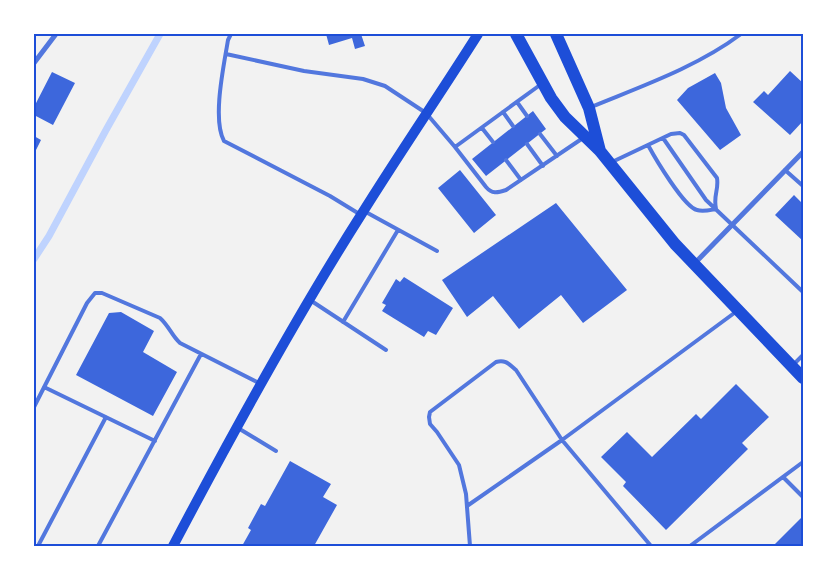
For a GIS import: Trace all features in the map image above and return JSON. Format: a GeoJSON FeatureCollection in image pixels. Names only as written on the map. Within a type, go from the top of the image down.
{"type":"FeatureCollection","features":[{"type":"Feature","properties":{"kind":"main road"},"geometry":{"type":"LineString","coordinates":[[173,546],[236,427],[310,300],[362,213],[478,34]]}},
{"type":"Feature","properties":{"kind":"main road"},"geometry":{"type":"LineString","coordinates":[[516,34],[542,83],[565,117],[590,133]]}},
{"type":"Feature","properties":{"kind":"main road"},"geometry":{"type":"LineString","coordinates":[[556,34],[589,108],[590,133],[600,151],[675,244],[803,378]]}},
{"type":"Feature","properties":{"kind":"street"},"geometry":{"type":"LineString","coordinates":[[34,62],[56,34]]}},
{"type":"Feature","properties":{"kind":"street"},"geometry":{"type":"LineString","coordinates":[[694,264],[803,152]]}},
{"type":"Feature","properties":{"kind":"lane"},"geometry":{"type":"LineString","coordinates":[[231,34],[226,54],[219,104],[220,133],[224,141],[436,251]]}},
{"type":"Feature","properties":{"kind":"lane"},"geometry":{"type":"LineString","coordinates":[[589,108],[690,64],[742,34]]}},
{"type":"Feature","properties":{"kind":"lane"},"geometry":{"type":"LineString","coordinates":[[226,54],[304,71],[363,79],[385,86],[426,114],[490,191],[495,193],[506,190],[590,133]]}},
{"type":"Feature","properties":{"kind":"lane"},"geometry":{"type":"LineString","coordinates":[[455,147],[542,83]]}},
{"type":"Feature","properties":{"kind":"lane"},"geometry":{"type":"LineString","coordinates":[[517,102],[527,116]]}},
{"type":"Feature","properties":{"kind":"lane"},"geometry":{"type":"LineString","coordinates":[[503,112],[514,126]]}},
{"type":"Feature","properties":{"kind":"lane"},"geometry":{"type":"LineString","coordinates":[[482,128],[493,142]]}},
{"type":"Feature","properties":{"kind":"lane"},"geometry":{"type":"LineString","coordinates":[[610,163],[672,134],[680,133],[684,135],[718,178],[718,186],[714,197],[716,209]]}},
{"type":"Feature","properties":{"kind":"lane"},"geometry":{"type":"LineString","coordinates":[[540,134],[557,156]]}},
{"type":"Feature","properties":{"kind":"lane"},"geometry":{"type":"LineString","coordinates":[[663,138],[700,192],[802,289]]}},
{"type":"Feature","properties":{"kind":"lane"},"geometry":{"type":"LineString","coordinates":[[527,144],[543,166]]}},
{"type":"Feature","properties":{"kind":"lane"},"geometry":{"type":"LineString","coordinates":[[648,145],[664,172],[692,208],[701,210],[716,209]]}},
{"type":"Feature","properties":{"kind":"lane"},"geometry":{"type":"LineString","coordinates":[[506,160],[521,180]]}},
{"type":"Feature","properties":{"kind":"lane"},"geometry":{"type":"LineString","coordinates":[[785,170],[803,186]]}},
{"type":"Feature","properties":{"kind":"lane"},"geometry":{"type":"LineString","coordinates":[[344,322],[398,230]]}},
{"type":"Feature","properties":{"kind":"lane"},"geometry":{"type":"LineString","coordinates":[[34,407],[87,303],[96,293],[102,293],[160,318],[166,323],[174,338],[180,343],[261,384]]}},
{"type":"Feature","properties":{"kind":"lane"},"geometry":{"type":"LineString","coordinates":[[310,300],[386,350]]}},
{"type":"Feature","properties":{"kind":"lane"},"geometry":{"type":"LineString","coordinates":[[467,506],[562,440],[738,310]]}},
{"type":"Feature","properties":{"kind":"lane"},"geometry":{"type":"LineString","coordinates":[[98,546],[202,354]]}},
{"type":"Feature","properties":{"kind":"lane"},"geometry":{"type":"LineString","coordinates":[[792,366],[803,355]]}},
{"type":"Feature","properties":{"kind":"lane"},"geometry":{"type":"LineString","coordinates":[[470,546],[467,506],[460,465],[430,424],[429,417],[430,412],[501,360],[509,363],[516,370],[562,440],[650,546]]}},
{"type":"Feature","properties":{"kind":"lane"},"geometry":{"type":"LineString","coordinates":[[44,387],[155,442]]}},
{"type":"Feature","properties":{"kind":"lane"},"geometry":{"type":"LineString","coordinates":[[38,546],[106,417]]}},
{"type":"Feature","properties":{"kind":"lane"},"geometry":{"type":"LineString","coordinates":[[236,427],[276,451]]}},
{"type":"Feature","properties":{"kind":"lane"},"geometry":{"type":"LineString","coordinates":[[690,546],[803,462]]}},
{"type":"Feature","properties":{"kind":"lane"},"geometry":{"type":"LineString","coordinates":[[783,477],[803,498]]}},
{"type":"Feature","properties":{"kind":"building"},"geometry":{"type":"Polygon","coordinates":[[[326,34],[361,34],[365,46],[355,49],[352,38],[329,45],[326,34]]]}},
{"type":"Feature","properties":{"kind":"building"},"geometry":{"type":"Polygon","coordinates":[[[790,71],[803,83],[803,121],[790,135],[753,102],[764,91],[768,95],[790,71]]]}},
{"type":"Feature","properties":{"kind":"building"},"geometry":{"type":"Polygon","coordinates":[[[52,72],[75,83],[53,125],[34,115],[34,107],[52,72]]]}},
{"type":"Feature","properties":{"kind":"building"},"geometry":{"type":"Polygon","coordinates":[[[715,73],[721,83],[726,108],[741,135],[720,150],[677,100],[688,88],[715,73]]]}},
{"type":"Feature","properties":{"kind":"building"},"geometry":{"type":"Polygon","coordinates":[[[533,111],[546,129],[486,176],[472,159],[533,111]]]}},
{"type":"Feature","properties":{"kind":"building"},"geometry":{"type":"Polygon","coordinates":[[[34,136],[41,140],[34,154],[34,136]]]}},
{"type":"Feature","properties":{"kind":"building"},"geometry":{"type":"Polygon","coordinates":[[[460,170],[496,215],[474,233],[438,188],[460,170]]]}},
{"type":"Feature","properties":{"kind":"building"},"geometry":{"type":"Polygon","coordinates":[[[794,195],[803,204],[803,241],[775,215],[794,195]]]}},
{"type":"Feature","properties":{"kind":"building"},"geometry":{"type":"Polygon","coordinates":[[[556,203],[627,290],[583,323],[561,295],[519,329],[493,296],[467,317],[442,280],[556,203]]]}},
{"type":"Feature","properties":{"kind":"building"},"geometry":{"type":"Polygon","coordinates":[[[404,277],[453,308],[436,335],[428,331],[424,337],[382,311],[386,305],[382,303],[396,279],[400,282],[404,277]]]}},
{"type":"Feature","properties":{"kind":"building"},"geometry":{"type":"Polygon","coordinates":[[[121,312],[154,331],[143,352],[177,372],[153,416],[76,375],[109,313],[121,312]]]}},
{"type":"Feature","properties":{"kind":"building"},"geometry":{"type":"Polygon","coordinates":[[[736,384],[769,417],[742,443],[748,449],[666,530],[623,486],[626,482],[601,457],[627,432],[652,457],[696,414],[701,419],[736,384]]]}},
{"type":"Feature","properties":{"kind":"building"},"geometry":{"type":"Polygon","coordinates":[[[290,461],[331,484],[323,497],[337,505],[314,546],[242,546],[251,530],[248,528],[261,504],[265,506],[290,461]]]}},
{"type":"Feature","properties":{"kind":"building"},"geometry":{"type":"Polygon","coordinates":[[[801,518],[803,520],[803,546],[773,546],[801,518]]]}},
{"type":"Feature","properties":{"kind":"waterway"},"geometry":{"type":"LineString","coordinates":[[34,259],[49,236],[160,34]]}}]}
